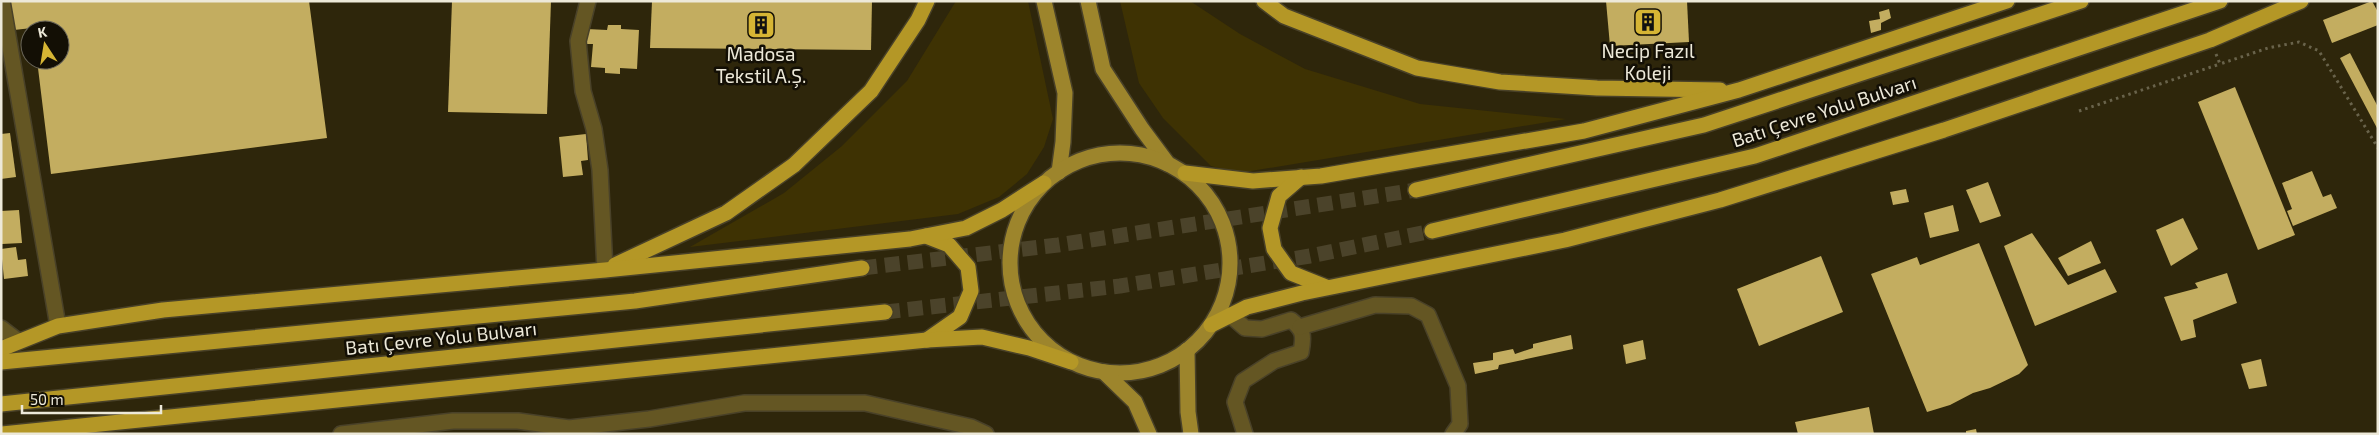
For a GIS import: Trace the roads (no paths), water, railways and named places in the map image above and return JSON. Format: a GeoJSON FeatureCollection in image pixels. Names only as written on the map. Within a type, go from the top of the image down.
{"type":"FeatureCollection","features":[{"type":"Feature","properties":{"kind":"highway"},"geometry":{"type":"LineString","coordinates":[[604,270],[726,213],[794,165],[871,91],[918,20],[927,1]]}},
{"type":"Feature","properties":{"kind":"highway"},"geometry":{"type":"LineString","coordinates":[[1264,1],[1284,16],[1417,68],[1500,82],[1597,88],[1739,90]]}},
{"type":"Feature","properties":{"kind":"highway"},"geometry":{"type":"LineString","coordinates":[[1185,173],[1253,181],[1321,176],[1584,131],[1739,90],[2007,1]]}},
{"type":"Feature","properties":{"kind":"highway","name":"Batı Çevre Yolu Bulvarı"},"geometry":{"type":"LineString","coordinates":[[1416,190],[1704,125],[2081,1]]}},
{"type":"Feature","properties":{"kind":"highway","name":"Batı Çevre Yolu Bulvarı"},"geometry":{"type":"LineString","coordinates":[[1432,231],[1755,156],[2220,1]]}},
{"type":"Feature","properties":{"kind":"highway"},"geometry":{"type":"LineString","coordinates":[[1212,325],[1247,307],[1326,287],[1564,240],[1720,200],[1944,130],[2210,40],[2301,1]]}},
{"type":"Feature","properties":{"kind":"highway"},"geometry":{"type":"LineString","coordinates":[[1301,177],[1279,196],[1270,228],[1274,249],[1291,273],[1326,287]]}},
{"type":"Feature","properties":{"kind":"highway"},"geometry":{"type":"LineString","coordinates":[[1,349],[58,326],[172,310],[604,270],[926,236],[966,228],[1002,210],[1044,184]]}},
{"type":"Feature","properties":{"kind":"highway"},"geometry":{"type":"LineString","coordinates":[[926,236],[949,245],[968,267],[971,291],[960,317],[927,340]]}},
{"type":"Feature","properties":{"kind":"highway","name":"Batı Çevre Yolu Bulvarı"},"geometry":{"type":"LineString","coordinates":[[1,362],[635,301],[862,268]]}},
{"type":"Feature","properties":{"kind":"highway","name":"Batı Çevre Yolu Bulvarı"},"geometry":{"type":"LineString","coordinates":[[1,404],[885,312]]}},
{"type":"Feature","properties":{"kind":"highway"},"geometry":{"type":"LineString","coordinates":[[2,434],[927,340],[982,337],[1029,348],[1071,362]]}},
{"type":"Feature","properties":{"kind":"main road"},"geometry":{"type":"LineString","coordinates":[[1044,1],[1065,93],[1063,142],[1058,172]]}},
{"type":"Feature","properties":{"kind":"main road"},"geometry":{"type":"LineString","coordinates":[[1088,1],[1104,69],[1142,129],[1168,164]]}},
{"type":"Feature","properties":{"kind":"main road"},"geometry":{"type":"LineString","coordinates":[[1112,153],[1141,155],[1168,164],[1185,173],[1209,197],[1225,227],[1231,261],[1226,294],[1212,325],[1187,350],[1162,365],[1134,372],[1104,372],[1071,362],[1042,341],[1022,313],[1011,280],[1011,244],[1022,211],[1044,184],[1058,172],[1084,159],[1112,153]]}},
{"type":"Feature","properties":{"kind":"main road"},"geometry":{"type":"LineString","coordinates":[[1187,350],[1188,412],[1191,434]]}},
{"type":"Feature","properties":{"kind":"main road"},"geometry":{"type":"LineString","coordinates":[[1104,372],[1135,402],[1149,434]]}},
{"type":"Feature","properties":{"kind":"street"},"geometry":{"type":"LineString","coordinates":[[2,1],[58,326]]}},
{"type":"Feature","properties":{"kind":"street"},"geometry":{"type":"LineString","coordinates":[[588,1],[578,41],[583,91],[594,129],[600,170],[604,270]]}},
{"type":"Feature","properties":{"kind":"street"},"geometry":{"type":"LineString","coordinates":[[1300,327],[1375,305],[1411,306],[1428,315],[1458,386],[1460,424],[1453,434]]}},
{"type":"Feature","properties":{"kind":"street"},"geometry":{"type":"LineString","coordinates":[[1230,316],[1245,328],[1262,328],[1291,320],[1300,327],[1304,336],[1301,352],[1274,361],[1243,380],[1235,402],[1245,434]]}},
{"type":"Feature","properties":{"kind":"street"},"geometry":{"type":"LineString","coordinates":[[1,328],[18,341]]}},
{"type":"Feature","properties":{"kind":"street"},"geometry":{"type":"LineString","coordinates":[[340,434],[452,421],[518,421],[569,428],[649,420],[744,403],[865,403],[971,427],[986,434]]}},
{"type":"Feature","properties":{"kind":"tunnel"},"geometry":{"type":"LineString","coordinates":[[862,268],[1058,245],[1416,190]]}},
{"type":"Feature","properties":{"kind":"tunnel"},"geometry":{"type":"LineString","coordinates":[[885,312],[1120,286],[1310,256],[1432,231]]}},
{"type":"Feature","properties":{"kind":"place","name":"Necip Fazıl Koleji"},"geometry":{"type":"Point","coordinates":[1648,22]}},
{"type":"Feature","properties":{"kind":"place","name":"Madosa Tekstil A.Ş."},"geometry":{"type":"Point","coordinates":[761,25]}}]}
